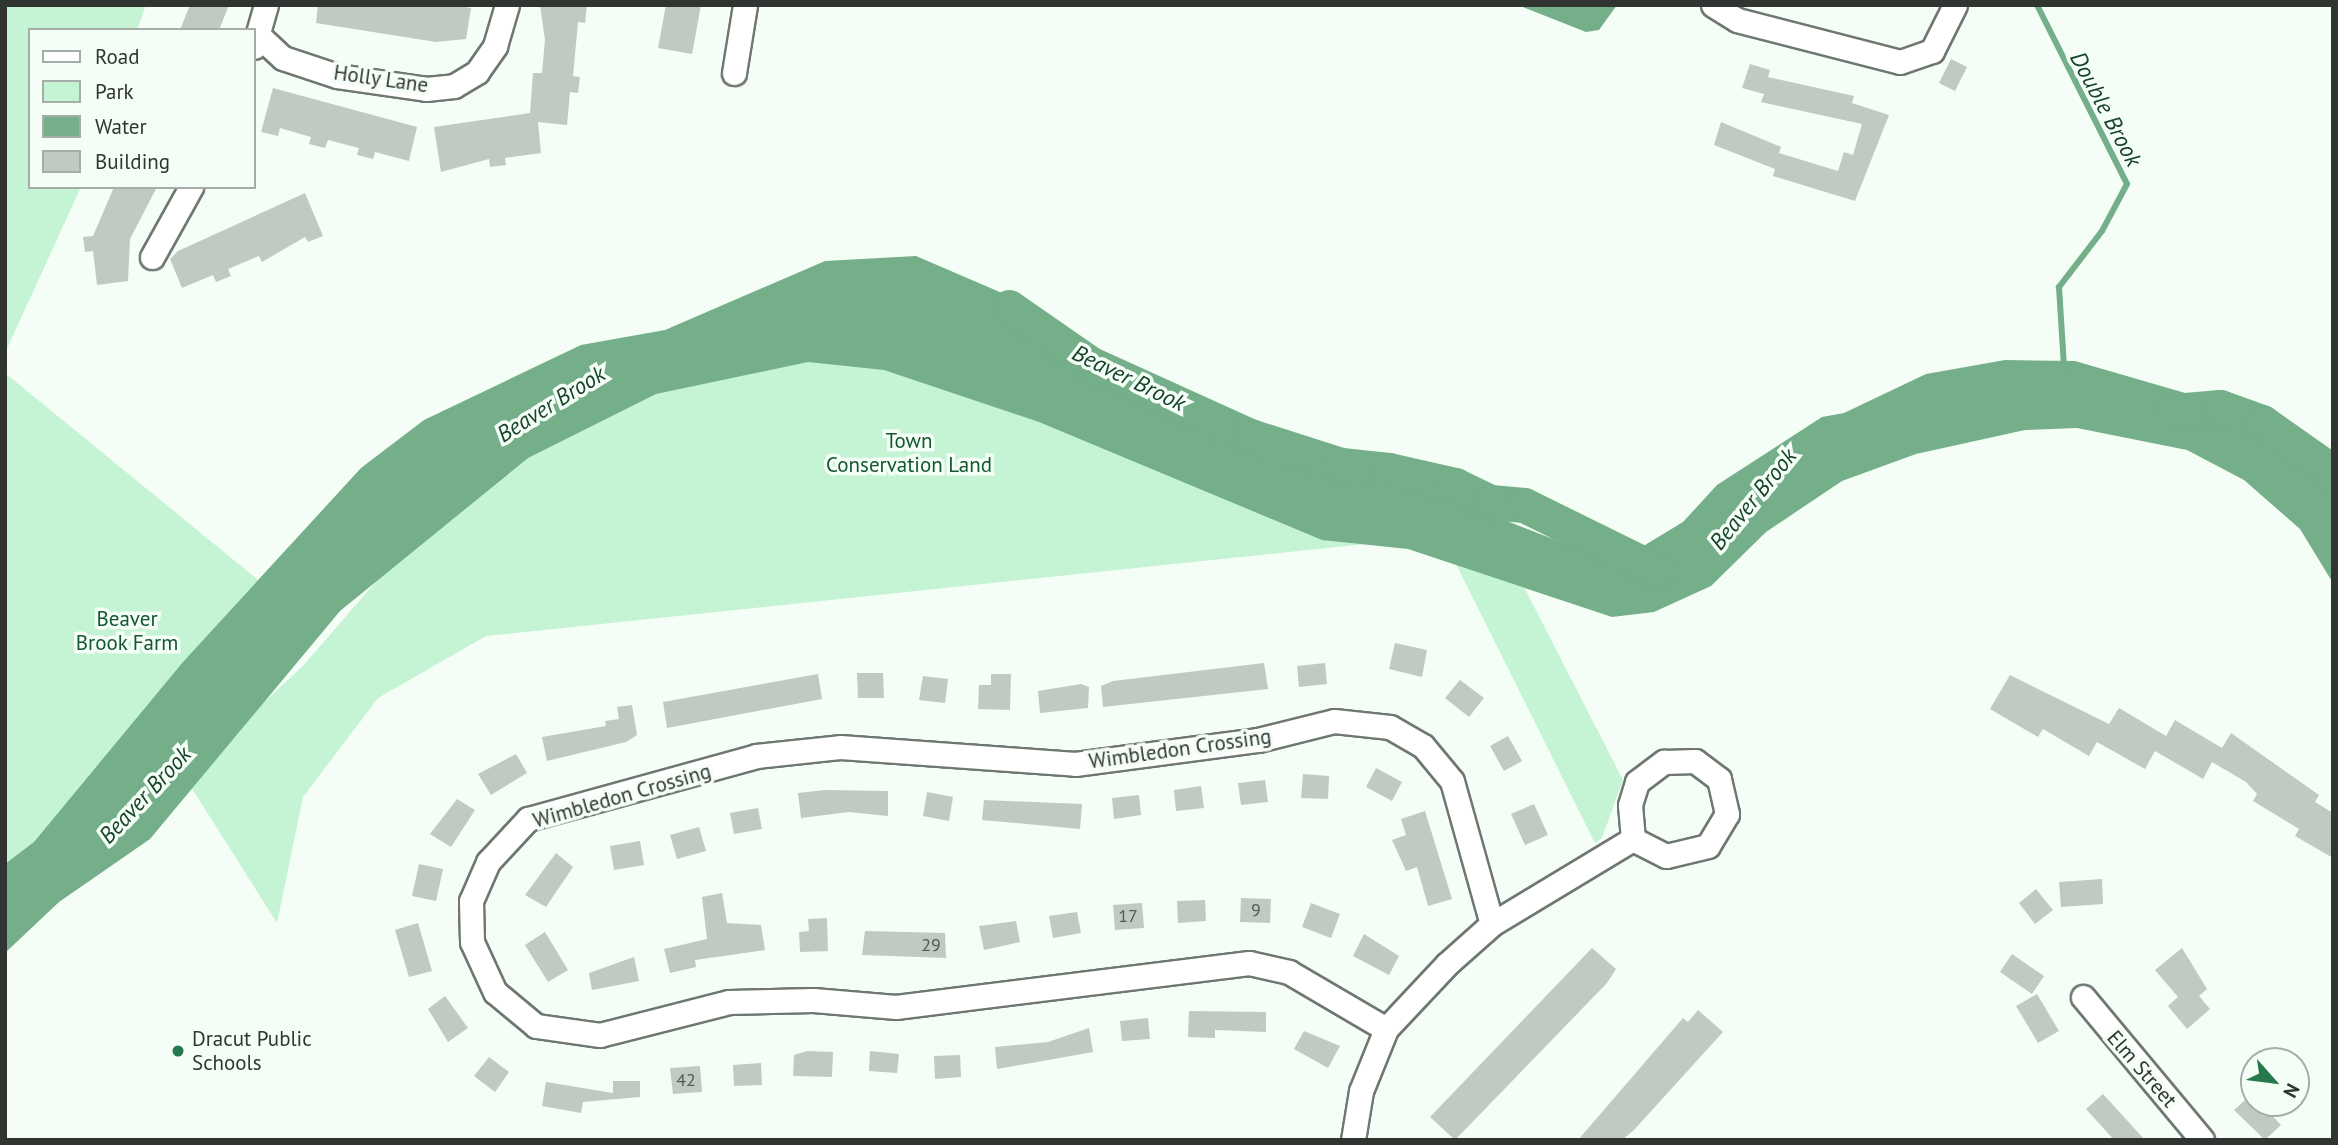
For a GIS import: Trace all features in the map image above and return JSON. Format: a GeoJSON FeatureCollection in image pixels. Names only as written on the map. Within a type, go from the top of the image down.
{"type":"FeatureCollection","features":[{"type":"Feature","properties":{"kind":"street"},"geometry":{"type":"LineString","coordinates":[[256,41],[266,5]]}},
{"type":"Feature","properties":{"kind":"street","name":"Holly Lane"},"geometry":{"type":"LineString","coordinates":[[256,41],[284,58],[337,75],[426,89],[454,86],[477,72],[495,46],[507,5]]}},
{"type":"Feature","properties":{"kind":"street"},"geometry":{"type":"LineString","coordinates":[[734,73],[745,5]]}},
{"type":"Feature","properties":{"kind":"street"},"geometry":{"type":"LineString","coordinates":[[1713,5],[1737,20],[1900,62],[1933,51],[1955,5]]}},
{"type":"Feature","properties":{"kind":"street"},"geometry":{"type":"LineString","coordinates":[[152,257],[190,189]]}},
{"type":"Feature","properties":{"kind":"street","name":"Wimbledon Crossing"},"geometry":{"type":"LineString","coordinates":[[1386,1029],[1289,972],[1249,963],[896,1007],[813,1000],[729,1002],[600,1035],[536,1026],[495,992],[472,942],[471,901],[488,862],[528,818],[756,756],[840,747],[1075,764],[1258,740],[1334,721],[1390,727],[1423,746],[1452,781],[1492,924]]}},
{"type":"Feature","properties":{"kind":"street"},"geometry":{"type":"LineString","coordinates":[[1695,761],[1719,779],[1727,814],[1708,846],[1666,856],[1633,839],[1630,805],[1637,782],[1664,762],[1695,761]]}},
{"type":"Feature","properties":{"kind":"street"},"geometry":{"type":"LineString","coordinates":[[1353,1140],[1361,1091],[1386,1029],[1492,924],[1633,839]]}},
{"type":"Feature","properties":{"kind":"street","name":"Elm Street"},"geometry":{"type":"LineString","coordinates":[[2083,997],[2202,1140]]}},
{"type":"Feature","properties":{"kind":"green space"},"geometry":{"type":"Polygon","coordinates":[[[5,5],[146,5],[138,28],[28,28],[28,189],[80,189],[5,353],[5,5]]]}},
{"type":"Feature","properties":{"kind":"green space","name":"Town Conservation Land"},"geometry":{"type":"Polygon","coordinates":[[[923,309],[1161,436],[1487,515],[1623,780],[1602,838],[1595,843],[1442,536],[486,636],[378,698],[303,797],[277,923],[184,776],[303,666],[476,466],[658,367],[923,309]]]}},
{"type":"Feature","properties":{"kind":"green space","name":"Beaver Brook Farm"},"geometry":{"type":"Polygon","coordinates":[[[5,373],[312,624],[5,919],[5,373]]]}},
{"type":"Feature","properties":{"kind":"water"},"geometry":{"type":"Polygon","coordinates":[[[1518,5],[1617,5],[1599,30],[1586,32],[1518,5]]]}},
{"type":"Feature","properties":{"kind":"water"},"geometry":{"type":"Polygon","coordinates":[[[916,256],[1002,293],[1104,388],[1190,423],[1345,458],[1566,544],[1608,553],[1645,545],[1683,522],[1717,485],[1822,417],[1844,413],[1926,374],[2005,360],[2075,361],[2199,397],[2333,475],[2333,583],[2300,529],[2244,480],[2187,450],[2077,428],[2025,430],[1916,454],[1842,481],[1766,532],[1711,586],[1654,612],[1612,617],[1408,549],[1322,540],[1039,422],[884,370],[808,362],[656,394],[528,458],[340,611],[150,839],[59,902],[5,953],[5,864],[34,842],[183,662],[361,468],[424,420],[581,345],[665,330],[825,261],[916,256]]]}},
{"type":"Feature","properties":{"kind":"building"},"geometry":{"type":"Polygon","coordinates":[[[190,5],[229,5],[220,28],[181,28],[190,5]]]}},
{"type":"Feature","properties":{"kind":"building"},"geometry":{"type":"Polygon","coordinates":[[[318,5],[452,5],[471,8],[466,39],[436,42],[316,23],[318,5]]]}},
{"type":"Feature","properties":{"kind":"building"},"geometry":{"type":"Polygon","coordinates":[[[540,5],[587,5],[585,23],[578,22],[573,76],[580,77],[578,93],[570,92],[567,125],[538,122],[541,153],[505,158],[506,165],[490,167],[489,159],[441,172],[434,127],[530,113],[533,73],[542,73],[545,40],[540,5]]]}},
{"type":"Feature","properties":{"kind":"building"},"geometry":{"type":"Polygon","coordinates":[[[666,5],[701,5],[692,54],[658,48],[666,5]]]}},
{"type":"Feature","properties":{"kind":"building"},"geometry":{"type":"Polygon","coordinates":[[[1951,59],[1967,67],[1955,91],[1939,83],[1951,59]]]}},
{"type":"Feature","properties":{"kind":"building"},"geometry":{"type":"Polygon","coordinates":[[[1750,64],[1770,70],[1768,77],[1854,96],[1852,103],[1889,115],[1855,201],[1773,176],[1775,169],[1714,145],[1721,122],[1781,147],[1779,153],[1838,171],[1844,152],[1853,155],[1862,124],[1761,102],[1764,94],[1742,88],[1750,64]]]}},
{"type":"Feature","properties":{"kind":"building"},"geometry":{"type":"Polygon","coordinates":[[[273,88],[417,127],[409,161],[375,152],[373,159],[357,155],[359,148],[328,140],[325,148],[309,144],[311,137],[280,128],[278,136],[261,132],[273,88]]]}},
{"type":"Feature","properties":{"kind":"building"},"geometry":{"type":"Polygon","coordinates":[[[113,189],[156,189],[130,239],[128,281],[97,285],[93,251],[85,252],[83,237],[93,236],[113,189]]]}},
{"type":"Feature","properties":{"kind":"building"},"geometry":{"type":"Polygon","coordinates":[[[305,193],[323,236],[308,242],[305,237],[262,262],[259,256],[228,269],[231,276],[216,282],[213,275],[182,288],[170,259],[178,251],[305,193]]]}},
{"type":"Feature","properties":{"kind":"building"},"geometry":{"type":"Polygon","coordinates":[[[1395,643],[1427,650],[1422,677],[1389,669],[1395,643]]]}},
{"type":"Feature","properties":{"kind":"building"},"geometry":{"type":"Polygon","coordinates":[[[1264,663],[1268,689],[1103,707],[1101,686],[1113,681],[1264,663]]]}},
{"type":"Feature","properties":{"kind":"building"},"geometry":{"type":"Polygon","coordinates":[[[1325,663],[1327,684],[1299,687],[1297,666],[1325,663]]]}},
{"type":"Feature","properties":{"kind":"building"},"geometry":{"type":"Polygon","coordinates":[[[857,673],[883,673],[884,698],[858,698],[857,673]]]}},
{"type":"Feature","properties":{"kind":"building"},"geometry":{"type":"Polygon","coordinates":[[[818,674],[822,699],[667,728],[663,702],[818,674]]]}},
{"type":"Feature","properties":{"kind":"building"},"geometry":{"type":"Polygon","coordinates":[[[991,674],[1011,674],[1010,710],[978,709],[979,685],[991,685],[991,674]]]}},
{"type":"Feature","properties":{"kind":"building"},"geometry":{"type":"Polygon","coordinates":[[[2010,675],[2109,724],[2119,708],[2166,736],[2175,720],[2222,748],[2231,733],[2319,795],[2315,802],[2333,813],[2333,858],[2295,836],[2299,829],[2253,801],[2257,794],[2246,782],[2212,762],[2203,779],[2155,751],[2145,769],[2097,742],[2089,756],[2043,729],[2038,737],[1990,709],[2010,675]]]}},
{"type":"Feature","properties":{"kind":"building"},"geometry":{"type":"Polygon","coordinates":[[[923,676],[948,679],[945,703],[919,700],[923,676]]]}},
{"type":"Feature","properties":{"kind":"building"},"geometry":{"type":"Polygon","coordinates":[[[1460,680],[1484,698],[1469,717],[1445,698],[1460,680]]]}},
{"type":"Feature","properties":{"kind":"building"},"geometry":{"type":"Polygon","coordinates":[[[1081,684],[1089,687],[1088,708],[1040,713],[1038,691],[1081,684]]]}},
{"type":"Feature","properties":{"kind":"building"},"geometry":{"type":"Polygon","coordinates":[[[632,705],[637,735],[626,742],[547,761],[542,737],[606,726],[605,721],[619,719],[617,707],[632,705]]]}},
{"type":"Feature","properties":{"kind":"building"},"geometry":{"type":"Polygon","coordinates":[[[1508,736],[1522,761],[1504,771],[1490,746],[1508,736]]]}},
{"type":"Feature","properties":{"kind":"building"},"geometry":{"type":"Polygon","coordinates":[[[516,754],[527,773],[491,795],[478,774],[516,754]]]}},
{"type":"Feature","properties":{"kind":"building"},"geometry":{"type":"Polygon","coordinates":[[[1376,768],[1402,782],[1392,801],[1366,787],[1376,768]]]}},
{"type":"Feature","properties":{"kind":"building"},"geometry":{"type":"Polygon","coordinates":[[[1303,774],[1329,776],[1328,799],[1301,798],[1303,774]]]}},
{"type":"Feature","properties":{"kind":"building"},"geometry":{"type":"Polygon","coordinates":[[[1265,780],[1268,802],[1241,805],[1238,783],[1265,780]]]}},
{"type":"Feature","properties":{"kind":"building"},"geometry":{"type":"Polygon","coordinates":[[[1201,786],[1204,808],[1176,811],[1174,790],[1201,786]]]}},
{"type":"Feature","properties":{"kind":"building"},"geometry":{"type":"Polygon","coordinates":[[[825,790],[888,791],[888,816],[849,812],[801,818],[798,793],[825,790]]]}},
{"type":"Feature","properties":{"kind":"building"},"geometry":{"type":"Polygon","coordinates":[[[927,792],[953,797],[949,821],[923,816],[927,792]]]}},
{"type":"Feature","properties":{"kind":"building"},"geometry":{"type":"Polygon","coordinates":[[[1139,795],[1141,815],[1114,819],[1112,798],[1139,795]]]}},
{"type":"Feature","properties":{"kind":"building"},"geometry":{"type":"Polygon","coordinates":[[[457,799],[475,810],[451,847],[430,834],[457,799]]]}},
{"type":"Feature","properties":{"kind":"building"},"geometry":{"type":"Polygon","coordinates":[[[984,800],[1082,804],[1080,829],[982,820],[984,800]]]}},
{"type":"Feature","properties":{"kind":"building"},"geometry":{"type":"Polygon","coordinates":[[[1534,804],[1548,835],[1525,845],[1511,814],[1534,804]]]}},
{"type":"Feature","properties":{"kind":"building"},"geometry":{"type":"Polygon","coordinates":[[[758,808],[762,829],[734,834],[730,813],[758,808]]]}},
{"type":"Feature","properties":{"kind":"building"},"geometry":{"type":"Polygon","coordinates":[[[1425,811],[1452,899],[1428,906],[1417,867],[1406,871],[1392,840],[1406,835],[1401,819],[1425,811]]]}},
{"type":"Feature","properties":{"kind":"building"},"geometry":{"type":"Polygon","coordinates":[[[699,827],[706,851],[677,859],[670,835],[699,827]]]}},
{"type":"Feature","properties":{"kind":"building"},"geometry":{"type":"Polygon","coordinates":[[[640,841],[644,865],[614,870],[610,846],[640,841]]]}},
{"type":"Feature","properties":{"kind":"building"},"geometry":{"type":"Polygon","coordinates":[[[556,853],[573,867],[546,907],[525,895],[556,853]]]}},
{"type":"Feature","properties":{"kind":"building"},"geometry":{"type":"Polygon","coordinates":[[[419,864],[443,869],[436,901],[412,896],[419,864]]]}},
{"type":"Feature","properties":{"kind":"building"},"geometry":{"type":"Polygon","coordinates":[[[2102,879],[2103,904],[2061,907],[2059,882],[2102,879]]]}},
{"type":"Feature","properties":{"kind":"building"},"geometry":{"type":"Polygon","coordinates":[[[2036,889],[2053,910],[2035,924],[2019,903],[2036,889]]]}},
{"type":"Feature","properties":{"kind":"building"},"geometry":{"type":"Polygon","coordinates":[[[722,893],[727,923],[761,925],[765,950],[695,960],[696,967],[670,973],[664,949],[707,939],[702,897],[722,893]]]}},
{"type":"Feature","properties":{"kind":"building"},"geometry":{"type":"Polygon","coordinates":[[[1241,898],[1271,899],[1270,923],[1240,922],[1241,898]]]}},
{"type":"Feature","properties":{"kind":"building"},"geometry":{"type":"Polygon","coordinates":[[[1205,900],[1206,921],[1178,923],[1177,901],[1205,900]]]}},
{"type":"Feature","properties":{"kind":"building"},"geometry":{"type":"Polygon","coordinates":[[[1142,903],[1144,928],[1115,930],[1113,905],[1142,903]]]}},
{"type":"Feature","properties":{"kind":"building"},"geometry":{"type":"Polygon","coordinates":[[[1311,903],[1340,914],[1331,938],[1302,927],[1311,903]]]}},
{"type":"Feature","properties":{"kind":"building"},"geometry":{"type":"Polygon","coordinates":[[[1077,912],[1081,933],[1053,938],[1049,916],[1077,912]]]}},
{"type":"Feature","properties":{"kind":"building"},"geometry":{"type":"Polygon","coordinates":[[[827,918],[828,951],[800,952],[799,932],[809,931],[808,919],[827,918]]]}},
{"type":"Feature","properties":{"kind":"building"},"geometry":{"type":"Polygon","coordinates":[[[1016,921],[1020,942],[984,950],[979,926],[1016,921]]]}},
{"type":"Feature","properties":{"kind":"building"},"geometry":{"type":"Polygon","coordinates":[[[418,923],[432,971],[409,977],[395,930],[418,923]]]}},
{"type":"Feature","properties":{"kind":"building"},"geometry":{"type":"Polygon","coordinates":[[[865,931],[945,933],[946,958],[862,955],[865,931]]]}},
{"type":"Feature","properties":{"kind":"building"},"geometry":{"type":"Polygon","coordinates":[[[545,932],[568,970],[548,982],[525,945],[545,932]]]}},
{"type":"Feature","properties":{"kind":"building"},"geometry":{"type":"Polygon","coordinates":[[[1364,934],[1399,956],[1389,975],[1353,956],[1364,934]]]}},
{"type":"Feature","properties":{"kind":"building"},"geometry":{"type":"Polygon","coordinates":[[[1592,948],[1616,969],[1607,983],[1455,1140],[1430,1117],[1592,948]]]}},
{"type":"Feature","properties":{"kind":"building"},"geometry":{"type":"Polygon","coordinates":[[[2182,948],[2207,989],[2199,996],[2210,1009],[2187,1029],[2168,1006],[2178,997],[2155,970],[2182,948]]]}},
{"type":"Feature","properties":{"kind":"building"},"geometry":{"type":"Polygon","coordinates":[[[2012,954],[2044,976],[2032,994],[2000,972],[2012,954]]]}},
{"type":"Feature","properties":{"kind":"building"},"geometry":{"type":"Polygon","coordinates":[[[634,957],[639,981],[592,990],[589,973],[634,957]]]}},
{"type":"Feature","properties":{"kind":"building"},"geometry":{"type":"Polygon","coordinates":[[[2037,994],[2059,1031],[2038,1043],[2016,1006],[2037,994]]]}},
{"type":"Feature","properties":{"kind":"building"},"geometry":{"type":"Polygon","coordinates":[[[445,996],[468,1028],[448,1042],[428,1009],[445,996]]]}},
{"type":"Feature","properties":{"kind":"building"},"geometry":{"type":"Polygon","coordinates":[[[1698,1010],[1723,1032],[1634,1130],[1622,1140],[1578,1140],[1683,1018],[1688,1022],[1698,1010]]]}},
{"type":"Feature","properties":{"kind":"building"},"geometry":{"type":"Polygon","coordinates":[[[1189,1011],[1266,1012],[1266,1032],[1215,1030],[1215,1038],[1188,1037],[1189,1011]]]}},
{"type":"Feature","properties":{"kind":"building"},"geometry":{"type":"Polygon","coordinates":[[[1148,1018],[1150,1039],[1122,1041],[1120,1021],[1148,1018]]]}},
{"type":"Feature","properties":{"kind":"building"},"geometry":{"type":"Polygon","coordinates":[[[1089,1028],[1093,1052],[997,1069],[995,1047],[1048,1042],[1089,1028]]]}},
{"type":"Feature","properties":{"kind":"building"},"geometry":{"type":"Polygon","coordinates":[[[1304,1031],[1340,1046],[1328,1068],[1294,1049],[1304,1031]]]}},
{"type":"Feature","properties":{"kind":"building"},"geometry":{"type":"Polygon","coordinates":[[[807,1051],[833,1052],[832,1077],[793,1076],[794,1055],[807,1051]]]}},
{"type":"Feature","properties":{"kind":"building"},"geometry":{"type":"Polygon","coordinates":[[[870,1051],[899,1054],[897,1073],[869,1071],[870,1051]]]}},
{"type":"Feature","properties":{"kind":"building"},"geometry":{"type":"Polygon","coordinates":[[[960,1055],[961,1077],[935,1079],[934,1056],[960,1055]]]}},
{"type":"Feature","properties":{"kind":"building"},"geometry":{"type":"Polygon","coordinates":[[[489,1057],[509,1072],[495,1092],[474,1076],[489,1057]]]}},
{"type":"Feature","properties":{"kind":"building"},"geometry":{"type":"Polygon","coordinates":[[[761,1063],[762,1085],[734,1086],[733,1065],[761,1063]]]}},
{"type":"Feature","properties":{"kind":"building"},"geometry":{"type":"Polygon","coordinates":[[[700,1066],[702,1092],[673,1094],[670,1068],[700,1066]]]}},
{"type":"Feature","properties":{"kind":"building"},"geometry":{"type":"Polygon","coordinates":[[[613,1081],[640,1081],[640,1097],[583,1102],[581,1113],[542,1106],[546,1082],[613,1093],[613,1081]]]}},
{"type":"Feature","properties":{"kind":"building"},"geometry":{"type":"Polygon","coordinates":[[[2103,1094],[2145,1140],[2114,1140],[2086,1109],[2103,1094]]]}},
{"type":"Feature","properties":{"kind":"building"},"geometry":{"type":"Polygon","coordinates":[[[2240,1105],[2240,1116],[2234,1110],[2240,1105]]]}},
{"type":"Feature","properties":{"kind":"building"},"geometry":{"type":"Polygon","coordinates":[[[2241,1117],[2274,1117],[2281,1125],[2265,1140],[2241,1117]]]}},
{"type":"Feature","properties":{"kind":"waterway","name":"Double Brook"},"geometry":{"type":"LineString","coordinates":[[2037,5],[2127,184],[2102,231],[2059,287],[2064,366]]}},
{"type":"Feature","properties":{"kind":"waterway","name":"Beaver Brook"},"geometry":{"type":"LineString","coordinates":[[1009,307],[1091,364],[1250,436],[1341,465],[1389,470],[1455,485],[1490,502],[1524,505],[1656,570]]}},
{"type":"Feature","properties":{"kind":"waterway","name":"Beaver Brook"},"geometry":{"type":"LineString","coordinates":[[2174,411],[2220,407],[2262,422],[2333,472]]}},
{"type":"Feature","properties":{"kind":"place","name":"Dracut Public Schools"},"geometry":{"type":"Point","coordinates":[178,1051]}}]}
